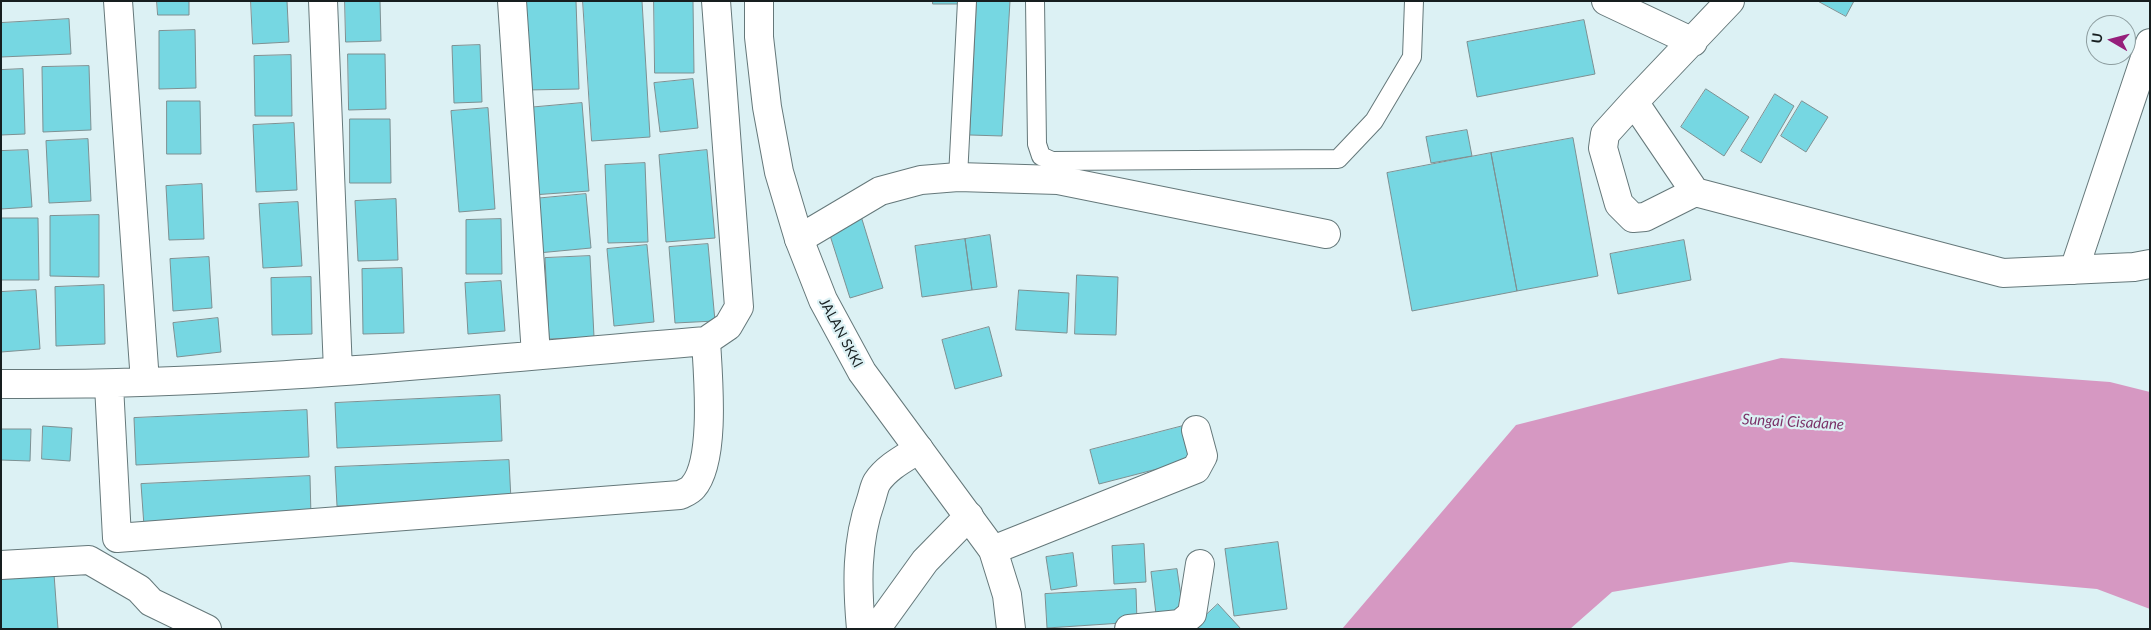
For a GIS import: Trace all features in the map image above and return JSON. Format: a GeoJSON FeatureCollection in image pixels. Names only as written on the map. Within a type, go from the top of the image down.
{"type":"FeatureCollection","features":[{"type":"Feature","properties":{"kind":"street"},"geometry":{"type":"LineString","coordinates":[[118,1],[145,382]]}},
{"type":"Feature","properties":{"kind":"street"},"geometry":{"type":"LineString","coordinates":[[322,1],[338,371]]}},
{"type":"Feature","properties":{"kind":"street"},"geometry":{"type":"LineString","coordinates":[[512,1],[536,355]]}},
{"type":"Feature","properties":{"kind":"street"},"geometry":{"type":"LineString","coordinates":[[1,384],[109,385],[338,371],[706,341],[728,326],[739,307],[716,1]]}},
{"type":"Feature","properties":{"kind":"street","name":"JALAN SKKI"},"geometry":{"type":"LineString","coordinates":[[759,1],[760,37],[767,107],[779,172],[798,239],[823,300],[862,372],[993,550],[1006,595],[1011,629]]}},
{"type":"Feature","properties":{"kind":"street"},"geometry":{"type":"LineString","coordinates":[[1606,1],[1693,42]]}},
{"type":"Feature","properties":{"kind":"street"},"geometry":{"type":"LineString","coordinates":[[1696,192],[1645,217],[1633,218],[1619,204],[1603,148],[1605,134],[1730,1]]}},
{"type":"Feature","properties":{"kind":"street"},"geometry":{"type":"LineString","coordinates":[[2074,270],[2149,49]]}},
{"type":"Feature","properties":{"kind":"street"},"geometry":{"type":"LineString","coordinates":[[1634,102],[1696,192],[2003,273],[2134,267],[2150,264]]}},
{"type":"Feature","properties":{"kind":"street"},"geometry":{"type":"LineString","coordinates":[[798,239],[880,190],[921,180],[958,178],[1058,180],[1326,234]]}},
{"type":"Feature","properties":{"kind":"street"},"geometry":{"type":"LineString","coordinates":[[109,385],[117,538],[680,495],[692,489],[701,474],[710,417],[706,341]]}},
{"type":"Feature","properties":{"kind":"street"},"geometry":{"type":"LineString","coordinates":[[993,550],[1196,469],[1201,464],[1203,456],[1196,430]]}},
{"type":"Feature","properties":{"kind":"street"},"geometry":{"type":"LineString","coordinates":[[861,629],[857,591],[860,542],[868,508],[877,482],[891,468],[919,448]]}},
{"type":"Feature","properties":{"kind":"street"},"geometry":{"type":"LineString","coordinates":[[876,629],[925,561],[969,516]]}},
{"type":"Feature","properties":{"kind":"street"},"geometry":{"type":"LineString","coordinates":[[1,565],[89,560],[139,589],[151,602],[207,629]]}},
{"type":"Feature","properties":{"kind":"street"},"geometry":{"type":"LineString","coordinates":[[1129,629],[1180,624],[1192,614],[1200,564]]}},
{"type":"Feature","properties":{"kind":"lane"},"geometry":{"type":"LineString","coordinates":[[958,178],[966,1]]}},
{"type":"Feature","properties":{"kind":"lane"},"geometry":{"type":"LineString","coordinates":[[1035,1],[1037,144],[1041,156],[1052,161],[1338,159],[1374,121],[1412,57],[1414,1]]}},
{"type":"Feature","properties":{"kind":"water","name":"Sungai Cisadane"},"geometry":{"type":"Polygon","coordinates":[[[1781,358],[2110,382],[2150,392],[2150,609],[2097,589],[1791,562],[1612,592],[1570,629],[1342,629],[1516,425],[1781,358]]]}},
{"type":"Feature","properties":{"kind":"building"},"geometry":{"type":"Polygon","coordinates":[[[157,1],[189,1],[189,15],[158,15],[157,1]]]}},
{"type":"Feature","properties":{"kind":"building"},"geometry":{"type":"Polygon","coordinates":[[[251,1],[287,1],[289,42],[253,44],[251,1]]]}},
{"type":"Feature","properties":{"kind":"building"},"geometry":{"type":"Polygon","coordinates":[[[345,1],[380,1],[381,41],[346,42],[345,1]]]}},
{"type":"Feature","properties":{"kind":"building"},"geometry":{"type":"Polygon","coordinates":[[[525,1],[576,1],[579,89],[528,90],[525,1]]]}},
{"type":"Feature","properties":{"kind":"building"},"geometry":{"type":"Polygon","coordinates":[[[583,1],[642,1],[650,137],[592,141],[583,1]]]}},
{"type":"Feature","properties":{"kind":"building"},"geometry":{"type":"Polygon","coordinates":[[[654,1],[693,1],[694,73],[655,73],[654,1]]]}},
{"type":"Feature","properties":{"kind":"building"},"geometry":{"type":"Polygon","coordinates":[[[933,1],[960,1],[960,4],[933,4],[933,1]]]}},
{"type":"Feature","properties":{"kind":"building"},"geometry":{"type":"Polygon","coordinates":[[[977,1],[1010,1],[1002,136],[970,135],[977,1]]]}},
{"type":"Feature","properties":{"kind":"building"},"geometry":{"type":"Polygon","coordinates":[[[1818,1],[1854,1],[1846,16],[1818,1]]]}},
{"type":"Feature","properties":{"kind":"building"},"geometry":{"type":"Polygon","coordinates":[[[69,19],[71,54],[1,57],[1,23],[69,19]]]}},
{"type":"Feature","properties":{"kind":"building"},"geometry":{"type":"Polygon","coordinates":[[[1584,20],[1595,74],[1477,97],[1467,42],[1584,20]]]}},
{"type":"Feature","properties":{"kind":"building"},"geometry":{"type":"Polygon","coordinates":[[[195,30],[196,88],[159,89],[159,31],[195,30]]]}},
{"type":"Feature","properties":{"kind":"building"},"geometry":{"type":"Polygon","coordinates":[[[480,45],[482,102],[454,103],[452,46],[480,45]]]}},
{"type":"Feature","properties":{"kind":"building"},"geometry":{"type":"Polygon","coordinates":[[[348,54],[385,54],[386,109],[349,110],[348,54]]]}},
{"type":"Feature","properties":{"kind":"building"},"geometry":{"type":"Polygon","coordinates":[[[291,55],[292,116],[255,116],[254,56],[291,55]]]}},
{"type":"Feature","properties":{"kind":"building"},"geometry":{"type":"Polygon","coordinates":[[[89,66],[91,130],[43,132],[42,67],[89,66]]]}},
{"type":"Feature","properties":{"kind":"building"},"geometry":{"type":"Polygon","coordinates":[[[23,69],[25,134],[1,135],[1,70],[23,69]]]}},
{"type":"Feature","properties":{"kind":"building"},"geometry":{"type":"Polygon","coordinates":[[[693,79],[698,128],[660,132],[654,83],[693,79]]]}},
{"type":"Feature","properties":{"kind":"building"},"geometry":{"type":"Polygon","coordinates":[[[1706,89],[1749,117],[1724,156],[1681,127],[1706,89]]]}},
{"type":"Feature","properties":{"kind":"building"},"geometry":{"type":"Polygon","coordinates":[[[1775,94],[1794,106],[1761,163],[1741,151],[1775,94]]]}},
{"type":"Feature","properties":{"kind":"building"},"geometry":{"type":"Polygon","coordinates":[[[167,101],[200,101],[201,154],[167,154],[167,101]]]}},
{"type":"Feature","properties":{"kind":"building"},"geometry":{"type":"Polygon","coordinates":[[[1802,101],[1828,117],[1806,152],[1781,136],[1802,101]]]}},
{"type":"Feature","properties":{"kind":"building"},"geometry":{"type":"Polygon","coordinates":[[[582,103],[589,191],[532,195],[526,108],[582,103]]]}},
{"type":"Feature","properties":{"kind":"building"},"geometry":{"type":"Polygon","coordinates":[[[488,108],[495,209],[459,212],[451,111],[488,108]]]}},
{"type":"Feature","properties":{"kind":"building"},"geometry":{"type":"Polygon","coordinates":[[[350,119],[390,119],[391,183],[350,183],[350,119]]]}},
{"type":"Feature","properties":{"kind":"building"},"geometry":{"type":"Polygon","coordinates":[[[294,123],[297,190],[256,192],[253,125],[294,123]]]}},
{"type":"Feature","properties":{"kind":"building"},"geometry":{"type":"Polygon","coordinates":[[[1467,130],[1472,156],[1431,163],[1426,137],[1467,130]]]}},
{"type":"Feature","properties":{"kind":"building"},"geometry":{"type":"Polygon","coordinates":[[[1573,138],[1598,276],[1517,291],[1491,153],[1573,138]]]}},
{"type":"Feature","properties":{"kind":"building"},"geometry":{"type":"Polygon","coordinates":[[[88,139],[91,201],[49,203],[46,141],[88,139]]]}},
{"type":"Feature","properties":{"kind":"building"},"geometry":{"type":"Polygon","coordinates":[[[28,150],[32,207],[1,209],[1,151],[28,150]]]}},
{"type":"Feature","properties":{"kind":"building"},"geometry":{"type":"Polygon","coordinates":[[[707,150],[715,238],[666,242],[659,155],[707,150]]]}},
{"type":"Feature","properties":{"kind":"building"},"geometry":{"type":"Polygon","coordinates":[[[1491,153],[1517,291],[1412,311],[1387,173],[1491,153]]]}},
{"type":"Feature","properties":{"kind":"building"},"geometry":{"type":"Polygon","coordinates":[[[645,163],[648,242],[608,243],[605,165],[645,163]]]}},
{"type":"Feature","properties":{"kind":"building"},"geometry":{"type":"Polygon","coordinates":[[[202,184],[204,239],[169,240],[166,186],[202,184]]]}},
{"type":"Feature","properties":{"kind":"building"},"geometry":{"type":"Polygon","coordinates":[[[586,194],[591,248],[538,253],[533,199],[586,194]]]}},
{"type":"Feature","properties":{"kind":"building"},"geometry":{"type":"Polygon","coordinates":[[[396,199],[398,260],[358,261],[355,201],[396,199]]]}},
{"type":"Feature","properties":{"kind":"building"},"geometry":{"type":"Polygon","coordinates":[[[298,202],[302,266],[263,268],[259,204],[298,202]]]}},
{"type":"Feature","properties":{"kind":"building"},"geometry":{"type":"Polygon","coordinates":[[[99,215],[99,277],[50,276],[50,216],[99,215]]]}},
{"type":"Feature","properties":{"kind":"building"},"geometry":{"type":"Polygon","coordinates":[[[861,216],[883,288],[850,298],[827,226],[861,216]]]}},
{"type":"Feature","properties":{"kind":"building"},"geometry":{"type":"Polygon","coordinates":[[[1,218],[38,218],[39,280],[1,280],[1,218]]]}},
{"type":"Feature","properties":{"kind":"building"},"geometry":{"type":"Polygon","coordinates":[[[501,219],[502,274],[466,274],[466,220],[501,219]]]}},
{"type":"Feature","properties":{"kind":"building"},"geometry":{"type":"Polygon","coordinates":[[[990,235],[997,287],[972,290],[965,239],[990,235]]]}},
{"type":"Feature","properties":{"kind":"building"},"geometry":{"type":"Polygon","coordinates":[[[965,239],[972,290],[922,297],[915,246],[965,239]]]}},
{"type":"Feature","properties":{"kind":"building"},"geometry":{"type":"Polygon","coordinates":[[[1684,240],[1691,280],[1618,294],[1610,254],[1684,240]]]}},
{"type":"Feature","properties":{"kind":"building"},"geometry":{"type":"Polygon","coordinates":[[[708,244],[715,321],[675,323],[669,247],[708,244]]]}},
{"type":"Feature","properties":{"kind":"building"},"geometry":{"type":"Polygon","coordinates":[[[647,245],[654,322],[614,326],[607,249],[647,245]]]}},
{"type":"Feature","properties":{"kind":"building"},"geometry":{"type":"Polygon","coordinates":[[[590,256],[594,337],[549,339],[545,258],[590,256]]]}},
{"type":"Feature","properties":{"kind":"building"},"geometry":{"type":"Polygon","coordinates":[[[209,257],[212,308],[173,311],[170,259],[209,257]]]}},
{"type":"Feature","properties":{"kind":"building"},"geometry":{"type":"Polygon","coordinates":[[[402,268],[404,333],[363,334],[362,269],[402,268]]]}},
{"type":"Feature","properties":{"kind":"building"},"geometry":{"type":"Polygon","coordinates":[[[1077,275],[1118,277],[1116,335],[1075,334],[1077,275]]]}},
{"type":"Feature","properties":{"kind":"building"},"geometry":{"type":"Polygon","coordinates":[[[311,277],[312,334],[272,335],[271,278],[311,277]]]}},
{"type":"Feature","properties":{"kind":"building"},"geometry":{"type":"Polygon","coordinates":[[[501,281],[505,331],[468,334],[465,283],[501,281]]]}},
{"type":"Feature","properties":{"kind":"building"},"geometry":{"type":"Polygon","coordinates":[[[104,285],[105,344],[56,346],[55,287],[104,285]]]}},
{"type":"Feature","properties":{"kind":"building"},"geometry":{"type":"Polygon","coordinates":[[[36,290],[40,349],[1,352],[1,292],[36,290]]]}},
{"type":"Feature","properties":{"kind":"building"},"geometry":{"type":"Polygon","coordinates":[[[1019,290],[1069,293],[1067,333],[1016,330],[1019,290]]]}},
{"type":"Feature","properties":{"kind":"building"},"geometry":{"type":"Polygon","coordinates":[[[218,318],[221,352],[177,357],[173,323],[218,318]]]}},
{"type":"Feature","properties":{"kind":"building"},"geometry":{"type":"Polygon","coordinates":[[[989,327],[1002,376],[955,389],[942,340],[989,327]]]}},
{"type":"Feature","properties":{"kind":"building"},"geometry":{"type":"Polygon","coordinates":[[[500,395],[502,441],[337,448],[335,403],[500,395]]]}},
{"type":"Feature","properties":{"kind":"building"},"geometry":{"type":"Polygon","coordinates":[[[307,410],[309,457],[136,465],[134,418],[307,410]]]}},
{"type":"Feature","properties":{"kind":"building"},"geometry":{"type":"Polygon","coordinates":[[[43,426],[72,428],[70,461],[42,459],[43,426]]]}},
{"type":"Feature","properties":{"kind":"building"},"geometry":{"type":"Polygon","coordinates":[[[1183,426],[1192,460],[1099,484],[1090,450],[1183,426]]]}},
{"type":"Feature","properties":{"kind":"building"},"geometry":{"type":"Polygon","coordinates":[[[1,429],[31,429],[30,461],[1,460],[1,429]]]}},
{"type":"Feature","properties":{"kind":"building"},"geometry":{"type":"Polygon","coordinates":[[[509,460],[511,500],[337,506],[335,467],[509,460]]]}},
{"type":"Feature","properties":{"kind":"building"},"geometry":{"type":"Polygon","coordinates":[[[310,476],[311,517],[144,526],[141,484],[310,476]]]}},
{"type":"Feature","properties":{"kind":"building"},"geometry":{"type":"Polygon","coordinates":[[[1278,542],[1287,609],[1234,616],[1225,549],[1278,542]]]}},
{"type":"Feature","properties":{"kind":"building"},"geometry":{"type":"Polygon","coordinates":[[[1144,544],[1146,582],[1114,584],[1112,546],[1144,544]]]}},
{"type":"Feature","properties":{"kind":"building"},"geometry":{"type":"Polygon","coordinates":[[[1073,553],[1077,586],[1051,590],[1046,557],[1073,553]]]}},
{"type":"Feature","properties":{"kind":"building"},"geometry":{"type":"Polygon","coordinates":[[[1177,569],[1183,610],[1156,614],[1151,572],[1177,569]]]}},
{"type":"Feature","properties":{"kind":"building"},"geometry":{"type":"Polygon","coordinates":[[[54,574],[58,629],[1,629],[1,578],[54,574]]]}},
{"type":"Feature","properties":{"kind":"building"},"geometry":{"type":"Polygon","coordinates":[[[1136,589],[1137,622],[1047,628],[1045,594],[1136,589]]]}},
{"type":"Feature","properties":{"kind":"building"},"geometry":{"type":"Polygon","coordinates":[[[1218,604],[1241,629],[1191,629],[1218,604]]]}}]}
